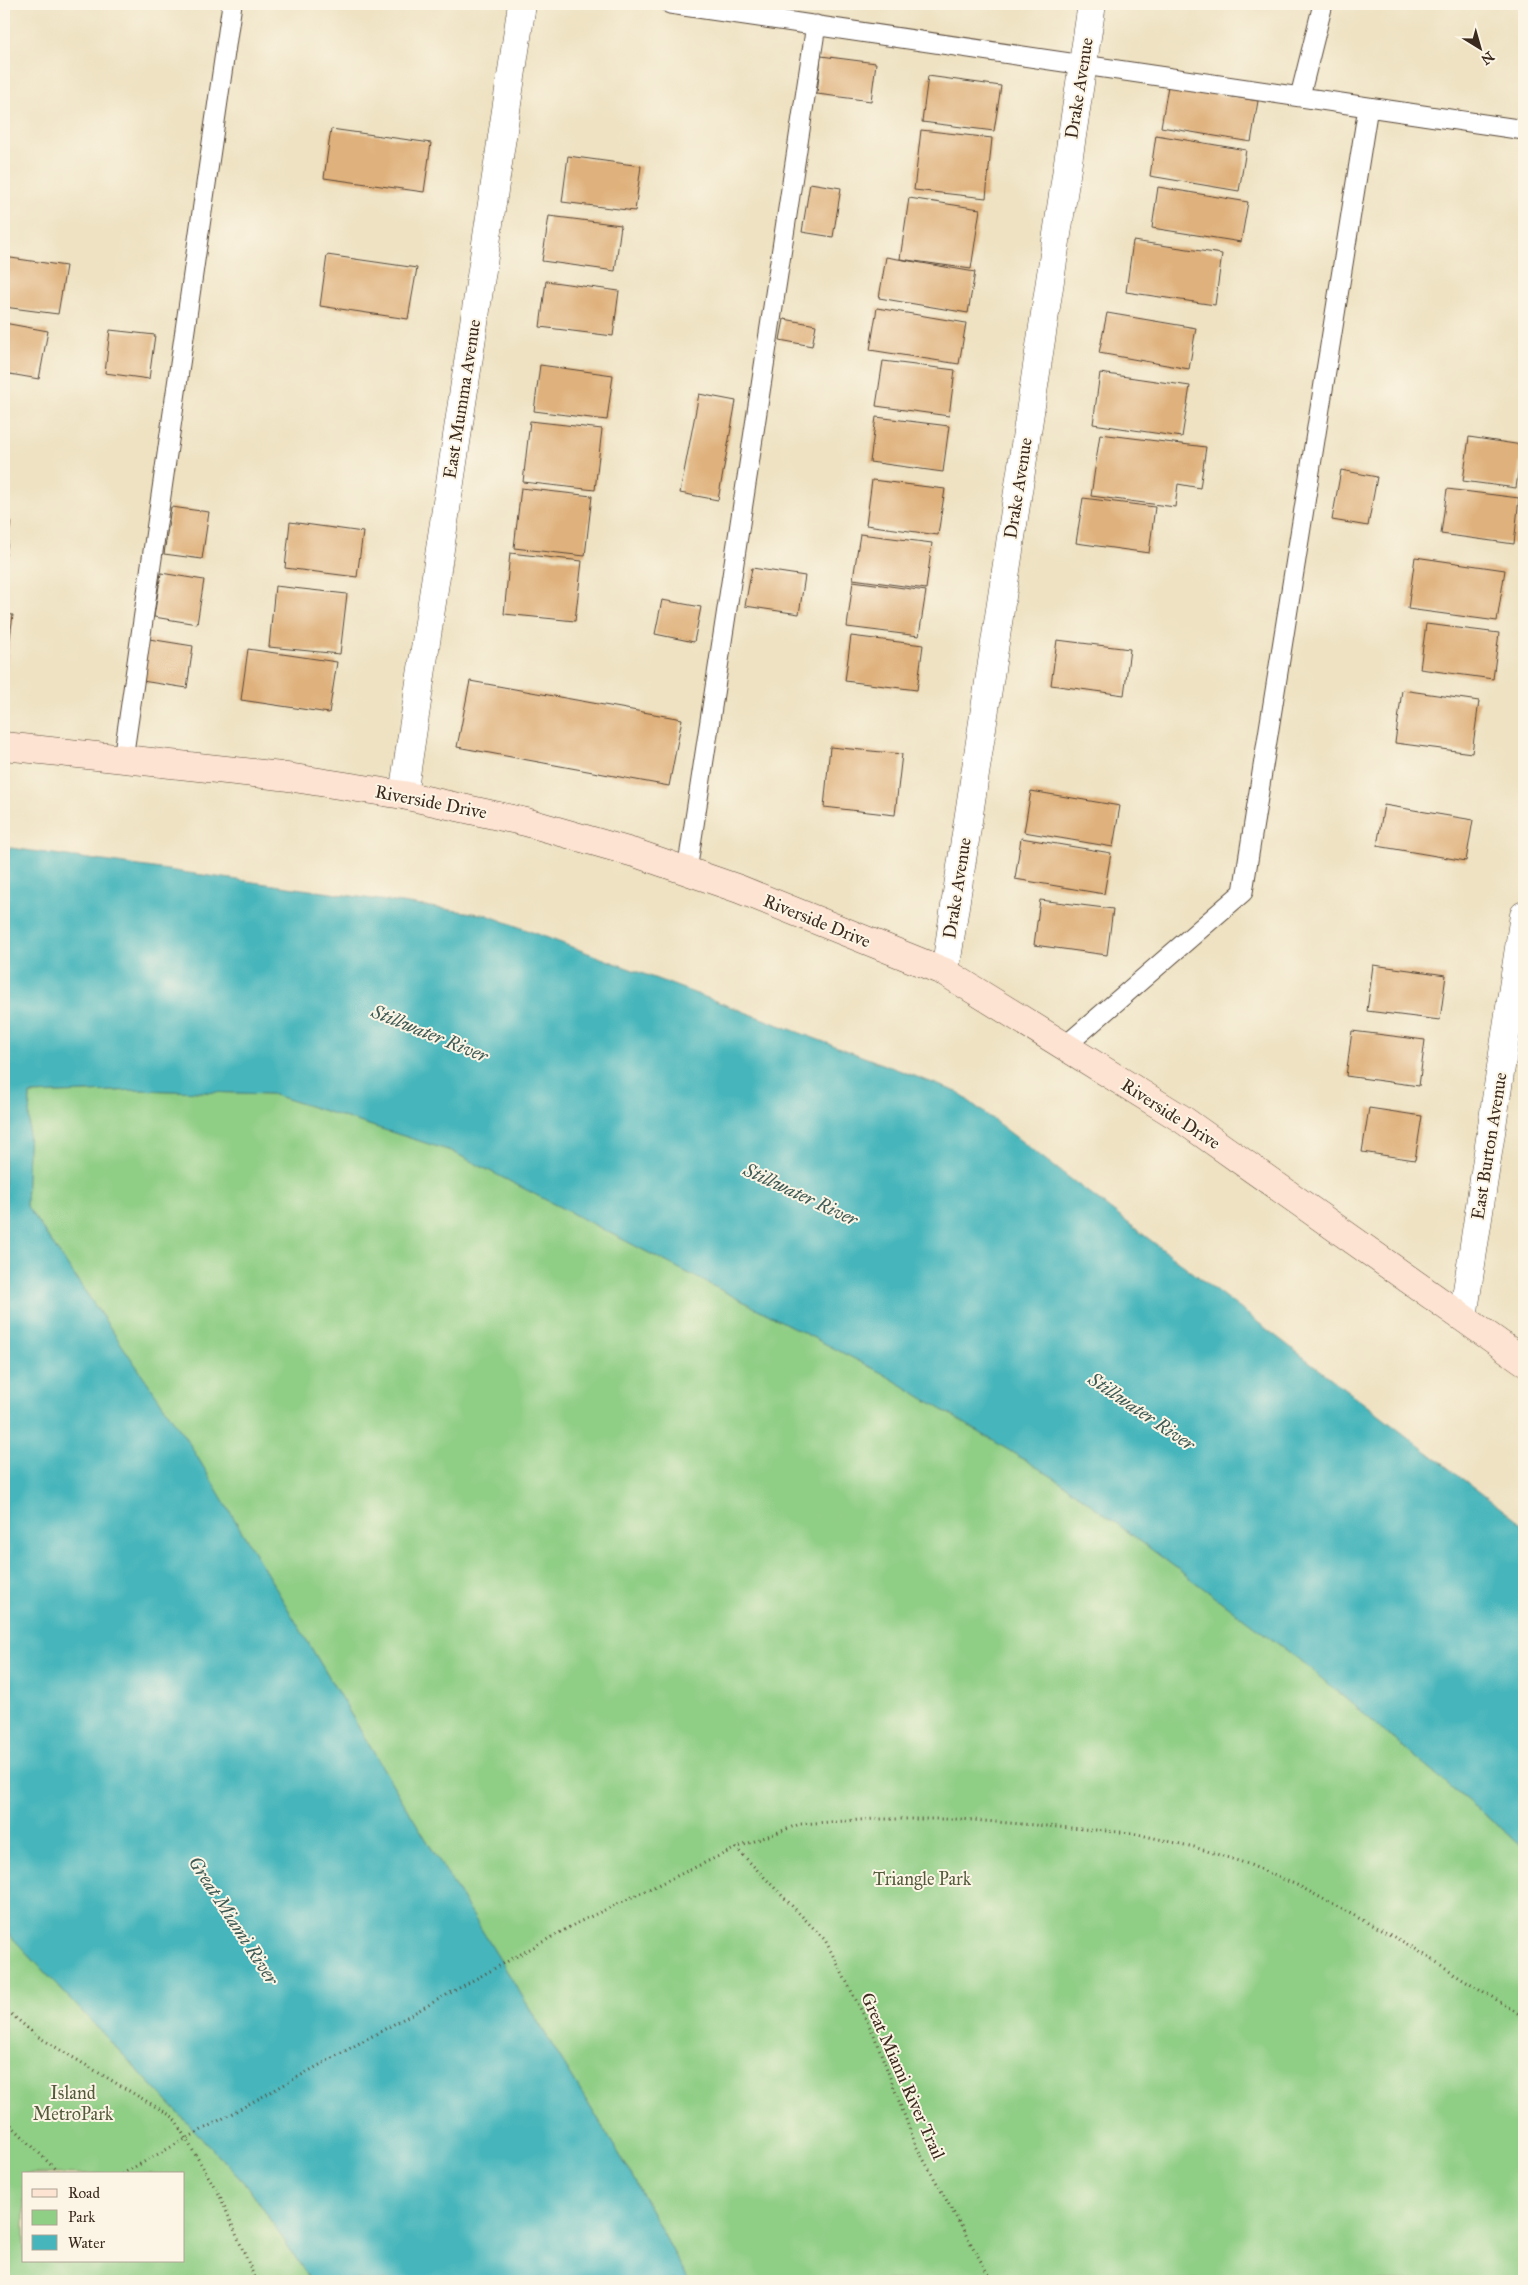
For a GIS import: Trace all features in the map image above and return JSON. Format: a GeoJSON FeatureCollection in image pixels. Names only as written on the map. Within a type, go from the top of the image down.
{"type":"FeatureCollection","features":[{"type":"Feature","properties":{"kind":"main road","name":"Riverside Drive"},"geometry":{"type":"LineString","coordinates":[[4,746],[281,776],[403,795],[526,822],[638,854],[739,889],[945,972],[1182,1119],[1524,1361]]}},
{"type":"Feature","properties":{"kind":"street","name":"East Mumma Avenue"},"geometry":{"type":"LineString","coordinates":[[403,795],[522,4]]}},
{"type":"Feature","properties":{"kind":"street","name":"Drake Avenue"},"geometry":{"type":"LineString","coordinates":[[945,972],[1092,4]]}},
{"type":"Feature","properties":{"kind":"street","name":"East Burton Avenue"},"geometry":{"type":"LineString","coordinates":[[1463,1317],[1524,915]]}},
{"type":"Feature","properties":{"kind":"lane"},"geometry":{"type":"LineString","coordinates":[[123,759],[232,4]]}},
{"type":"Feature","properties":{"kind":"lane"},"geometry":{"type":"LineString","coordinates":[[670,4],[1524,130]]}},
{"type":"Feature","properties":{"kind":"lane"},"geometry":{"type":"LineString","coordinates":[[1300,96],[1323,4]]}},
{"type":"Feature","properties":{"kind":"lane"},"geometry":{"type":"LineString","coordinates":[[687,871],[816,25]]}},
{"type":"Feature","properties":{"kind":"lane"},"geometry":{"type":"LineString","coordinates":[[1064,1047],[1243,892],[1368,107]]}},
{"type":"Feature","properties":{"kind":"path"},"geometry":{"type":"LineString","coordinates":[[126,2172],[577,1923],[736,1848],[800,1824],[874,1819],[960,1819],[1132,1833],[1194,1847],[1239,1861],[1298,1886],[1409,1946],[1524,2017]]}},
{"type":"Feature","properties":{"kind":"path","name":"Great Miami River Trail"},"geometry":{"type":"LineString","coordinates":[[736,1848],[825,1940],[874,2035],[916,2146],[992,2281]]}},
{"type":"Feature","properties":{"kind":"path"},"geometry":{"type":"LineString","coordinates":[[4,2008],[36,2036],[173,2117],[220,2196],[256,2281]]}},
{"type":"Feature","properties":{"kind":"path"},"geometry":{"type":"LineString","coordinates":[[4,2118],[58,2172]]}},
{"type":"Feature","properties":{"kind":"path"},"geometry":{"type":"LineString","coordinates":[[4,2274],[12,2281]]}},
{"type":"Feature","properties":{"kind":"green space","name":"Triangle Park"},"geometry":{"type":"Polygon","coordinates":[[[140,1090],[271,1094],[451,1151],[882,1373],[1061,1482],[1297,1658],[1524,1848],[1524,2281],[689,2281],[627,2167],[405,1805],[189,1443],[26,1205],[30,1094],[140,1090]]]}},
{"type":"Feature","properties":{"kind":"green space","name":"Island MetroPark"},"geometry":{"type":"Polygon","coordinates":[[[4,1929],[250,2189],[311,2281],[4,2281],[4,1929]]]}},
{"type":"Feature","properties":{"kind":"water"},"geometry":{"type":"Polygon","coordinates":[[[4,847],[487,915],[957,1092],[1524,1526],[1524,1848],[1297,1658],[1061,1482],[882,1373],[451,1151],[271,1094],[140,1090],[30,1094],[26,1205],[189,1443],[405,1805],[627,2167],[689,2281],[311,2281],[250,2189],[4,1929],[4,847]]]}},
{"type":"Feature","properties":{"kind":"building"},"geometry":{"type":"Polygon","coordinates":[[[821,56],[876,63],[871,101],[817,94],[821,56]]]}},
{"type":"Feature","properties":{"kind":"building"},"geometry":{"type":"Polygon","coordinates":[[[928,76],[1001,86],[994,131],[922,122],[928,76]]]}},
{"type":"Feature","properties":{"kind":"building"},"geometry":{"type":"Polygon","coordinates":[[[1168,86],[1258,101],[1251,142],[1161,127],[1168,86]]]}},
{"type":"Feature","properties":{"kind":"building"},"geometry":{"type":"Polygon","coordinates":[[[331,129],[431,143],[424,192],[324,178],[331,129]]]}},
{"type":"Feature","properties":{"kind":"building"},"geometry":{"type":"Polygon","coordinates":[[[921,130],[992,138],[986,198],[914,190],[921,130]]]}},
{"type":"Feature","properties":{"kind":"building"},"geometry":{"type":"Polygon","coordinates":[[[1156,135],[1246,150],[1239,191],[1150,176],[1156,135]]]}},
{"type":"Feature","properties":{"kind":"building"},"geometry":{"type":"Polygon","coordinates":[[[568,156],[641,166],[635,211],[562,202],[568,156]]]}},
{"type":"Feature","properties":{"kind":"building"},"geometry":{"type":"Polygon","coordinates":[[[810,183],[841,188],[833,237],[802,232],[810,183]]]}},
{"type":"Feature","properties":{"kind":"building"},"geometry":{"type":"Polygon","coordinates":[[[1158,187],[1248,202],[1241,242],[1152,228],[1158,187]]]}},
{"type":"Feature","properties":{"kind":"building"},"geometry":{"type":"Polygon","coordinates":[[[909,198],[980,209],[971,269],[900,259],[909,198]]]}},
{"type":"Feature","properties":{"kind":"building"},"geometry":{"type":"Polygon","coordinates":[[[549,216],[621,225],[615,271],[542,261],[549,216]]]}},
{"type":"Feature","properties":{"kind":"building"},"geometry":{"type":"Polygon","coordinates":[[[1133,241],[1222,254],[1215,305],[1126,292],[1133,241]]]}},
{"type":"Feature","properties":{"kind":"building"},"geometry":{"type":"Polygon","coordinates":[[[327,255],[417,268],[408,319],[320,306],[327,255]]]}},
{"type":"Feature","properties":{"kind":"building"},"geometry":{"type":"Polygon","coordinates":[[[4,257],[66,266],[58,314],[4,307],[4,257]]]}},
{"type":"Feature","properties":{"kind":"building"},"geometry":{"type":"Polygon","coordinates":[[[886,257],[975,272],[968,313],[879,298],[886,257]]]}},
{"type":"Feature","properties":{"kind":"building"},"geometry":{"type":"Polygon","coordinates":[[[546,281],[619,291],[613,336],[540,327],[546,281]]]}},
{"type":"Feature","properties":{"kind":"building"},"geometry":{"type":"Polygon","coordinates":[[[877,308],[966,323],[959,364],[870,350],[877,308]]]}},
{"type":"Feature","properties":{"kind":"building"},"geometry":{"type":"Polygon","coordinates":[[[1107,313],[1196,328],[1189,369],[1099,353],[1107,313]]]}},
{"type":"Feature","properties":{"kind":"building"},"geometry":{"type":"Polygon","coordinates":[[[784,319],[816,325],[812,346],[780,340],[784,319]]]}},
{"type":"Feature","properties":{"kind":"building"},"geometry":{"type":"Polygon","coordinates":[[[4,323],[48,331],[39,379],[4,373],[4,323]]]}},
{"type":"Feature","properties":{"kind":"building"},"geometry":{"type":"Polygon","coordinates":[[[110,330],[155,335],[149,379],[105,373],[110,330]]]}},
{"type":"Feature","properties":{"kind":"building"},"geometry":{"type":"Polygon","coordinates":[[[883,361],[955,370],[949,416],[876,406],[883,361]]]}},
{"type":"Feature","properties":{"kind":"building"},"geometry":{"type":"Polygon","coordinates":[[[540,365],[613,375],[607,420],[534,411],[540,365]]]}},
{"type":"Feature","properties":{"kind":"building"},"geometry":{"type":"Polygon","coordinates":[[[1100,373],[1190,386],[1182,437],[1093,424],[1100,373]]]}},
{"type":"Feature","properties":{"kind":"building"},"geometry":{"type":"Polygon","coordinates":[[[699,394],[736,401],[718,500],[680,493],[699,394]]]}},
{"type":"Feature","properties":{"kind":"building"},"geometry":{"type":"Polygon","coordinates":[[[876,417],[949,426],[943,472],[870,462],[876,417]]]}},
{"type":"Feature","properties":{"kind":"building"},"geometry":{"type":"Polygon","coordinates":[[[530,421],[602,429],[595,490],[523,482],[530,421]]]}},
{"type":"Feature","properties":{"kind":"building"},"geometry":{"type":"Polygon","coordinates":[[[1100,434],[1206,447],[1200,488],[1178,484],[1175,507],[1091,496],[1100,434]]]}},
{"type":"Feature","properties":{"kind":"building"},"geometry":{"type":"Polygon","coordinates":[[[1469,437],[1522,445],[1516,488],[1463,481],[1469,437]]]}},
{"type":"Feature","properties":{"kind":"building"},"geometry":{"type":"Polygon","coordinates":[[[1341,470],[1377,477],[1368,526],[1332,520],[1341,470]]]}},
{"type":"Feature","properties":{"kind":"building"},"geometry":{"type":"Polygon","coordinates":[[[872,480],[945,489],[938,535],[866,525],[872,480]]]}},
{"type":"Feature","properties":{"kind":"building"},"geometry":{"type":"Polygon","coordinates":[[[521,488],[592,496],[585,556],[514,548],[521,488]]]}},
{"type":"Feature","properties":{"kind":"building"},"geometry":{"type":"Polygon","coordinates":[[[1447,489],[1519,498],[1514,544],[1441,534],[1447,489]]]}},
{"type":"Feature","properties":{"kind":"building"},"geometry":{"type":"Polygon","coordinates":[[[1083,498],[1155,507],[1149,553],[1076,543],[1083,498]]]}},
{"type":"Feature","properties":{"kind":"building"},"geometry":{"type":"Polygon","coordinates":[[[171,507],[209,512],[202,559],[164,554],[171,507]]]}},
{"type":"Feature","properties":{"kind":"building"},"geometry":{"type":"Polygon","coordinates":[[[4,520],[11,521],[5,560],[4,560],[4,520]]]}},
{"type":"Feature","properties":{"kind":"building"},"geometry":{"type":"Polygon","coordinates":[[[290,522],[363,532],[357,577],[285,568],[290,522]]]}},
{"type":"Feature","properties":{"kind":"building"},"geometry":{"type":"Polygon","coordinates":[[[860,534],[932,543],[926,589],[853,579],[860,534]]]}},
{"type":"Feature","properties":{"kind":"building"},"geometry":{"type":"Polygon","coordinates":[[[510,553],[582,561],[575,621],[504,614],[510,553]]]}},
{"type":"Feature","properties":{"kind":"building"},"geometry":{"type":"Polygon","coordinates":[[[1415,557],[1505,570],[1497,621],[1408,609],[1415,557]]]}},
{"type":"Feature","properties":{"kind":"building"},"geometry":{"type":"Polygon","coordinates":[[[752,568],[805,576],[799,614],[745,606],[752,568]]]}},
{"type":"Feature","properties":{"kind":"building"},"geometry":{"type":"Polygon","coordinates":[[[161,573],[204,580],[197,624],[154,617],[161,573]]]}},
{"type":"Feature","properties":{"kind":"building"},"geometry":{"type":"Polygon","coordinates":[[[853,581],[926,591],[919,636],[847,627],[853,581]]]}},
{"type":"Feature","properties":{"kind":"building"},"geometry":{"type":"Polygon","coordinates":[[[275,586],[347,594],[340,654],[269,647],[275,586]]]}},
{"type":"Feature","properties":{"kind":"building"},"geometry":{"type":"Polygon","coordinates":[[[662,600],[701,607],[694,642],[655,634],[662,600]]]}},
{"type":"Feature","properties":{"kind":"building"},"geometry":{"type":"Polygon","coordinates":[[[4,614],[13,615],[5,674],[4,674],[4,614]]]}},
{"type":"Feature","properties":{"kind":"building"},"geometry":{"type":"Polygon","coordinates":[[[1426,624],[1499,633],[1493,679],[1420,669],[1426,624]]]}},
{"type":"Feature","properties":{"kind":"building"},"geometry":{"type":"Polygon","coordinates":[[[851,636],[923,645],[917,690],[845,681],[851,636]]]}},
{"type":"Feature","properties":{"kind":"building"},"geometry":{"type":"Polygon","coordinates":[[[149,639],[193,646],[187,688],[142,681],[149,639]]]}},
{"type":"Feature","properties":{"kind":"building"},"geometry":{"type":"Polygon","coordinates":[[[1057,640],[1130,649],[1124,695],[1051,685],[1057,640]]]}},
{"type":"Feature","properties":{"kind":"building"},"geometry":{"type":"Polygon","coordinates":[[[248,649],[337,662],[329,713],[241,700],[248,649]]]}},
{"type":"Feature","properties":{"kind":"building"},"geometry":{"type":"Polygon","coordinates":[[[470,681],[682,719],[669,786],[457,747],[470,681]]]}},
{"type":"Feature","properties":{"kind":"building"},"geometry":{"type":"Polygon","coordinates":[[[1402,690],[1479,701],[1472,753],[1395,743],[1402,690]]]}},
{"type":"Feature","properties":{"kind":"building"},"geometry":{"type":"Polygon","coordinates":[[[830,747],[902,754],[895,815],[824,807],[830,747]]]}},
{"type":"Feature","properties":{"kind":"building"},"geometry":{"type":"Polygon","coordinates":[[[1031,791],[1120,806],[1113,847],[1024,832],[1031,791]]]}},
{"type":"Feature","properties":{"kind":"building"},"geometry":{"type":"Polygon","coordinates":[[[1384,805],[1473,820],[1466,861],[1377,846],[1384,805]]]}},
{"type":"Feature","properties":{"kind":"building"},"geometry":{"type":"Polygon","coordinates":[[[1021,838],[1111,853],[1104,894],[1015,879],[1021,838]]]}},
{"type":"Feature","properties":{"kind":"building"},"geometry":{"type":"Polygon","coordinates":[[[1040,900],[1113,909],[1107,955],[1034,945],[1040,900]]]}},
{"type":"Feature","properties":{"kind":"building"},"geometry":{"type":"Polygon","coordinates":[[[1373,965],[1446,975],[1440,1020],[1367,1011],[1373,965]]]}},
{"type":"Feature","properties":{"kind":"building"},"geometry":{"type":"Polygon","coordinates":[[[1352,1031],[1425,1040],[1419,1086],[1346,1076],[1352,1031]]]}},
{"type":"Feature","properties":{"kind":"building"},"geometry":{"type":"Polygon","coordinates":[[[1369,1108],[1422,1116],[1415,1160],[1362,1152],[1369,1108]]]}},
{"type":"Feature","properties":{"kind":"water label","name":"Stillwater River"},"geometry":{"type":"Point","coordinates":[430,1033]}},
{"type":"Feature","properties":{"kind":"water label","name":"Stillwater River"},"geometry":{"type":"Point","coordinates":[801,1194]}},
{"type":"Feature","properties":{"kind":"water label","name":"Stillwater River"},"geometry":{"type":"Point","coordinates":[1142,1411]}},
{"type":"Feature","properties":{"kind":"water label","name":"Great Miami River"},"geometry":{"type":"Point","coordinates":[234,1920]}}]}
